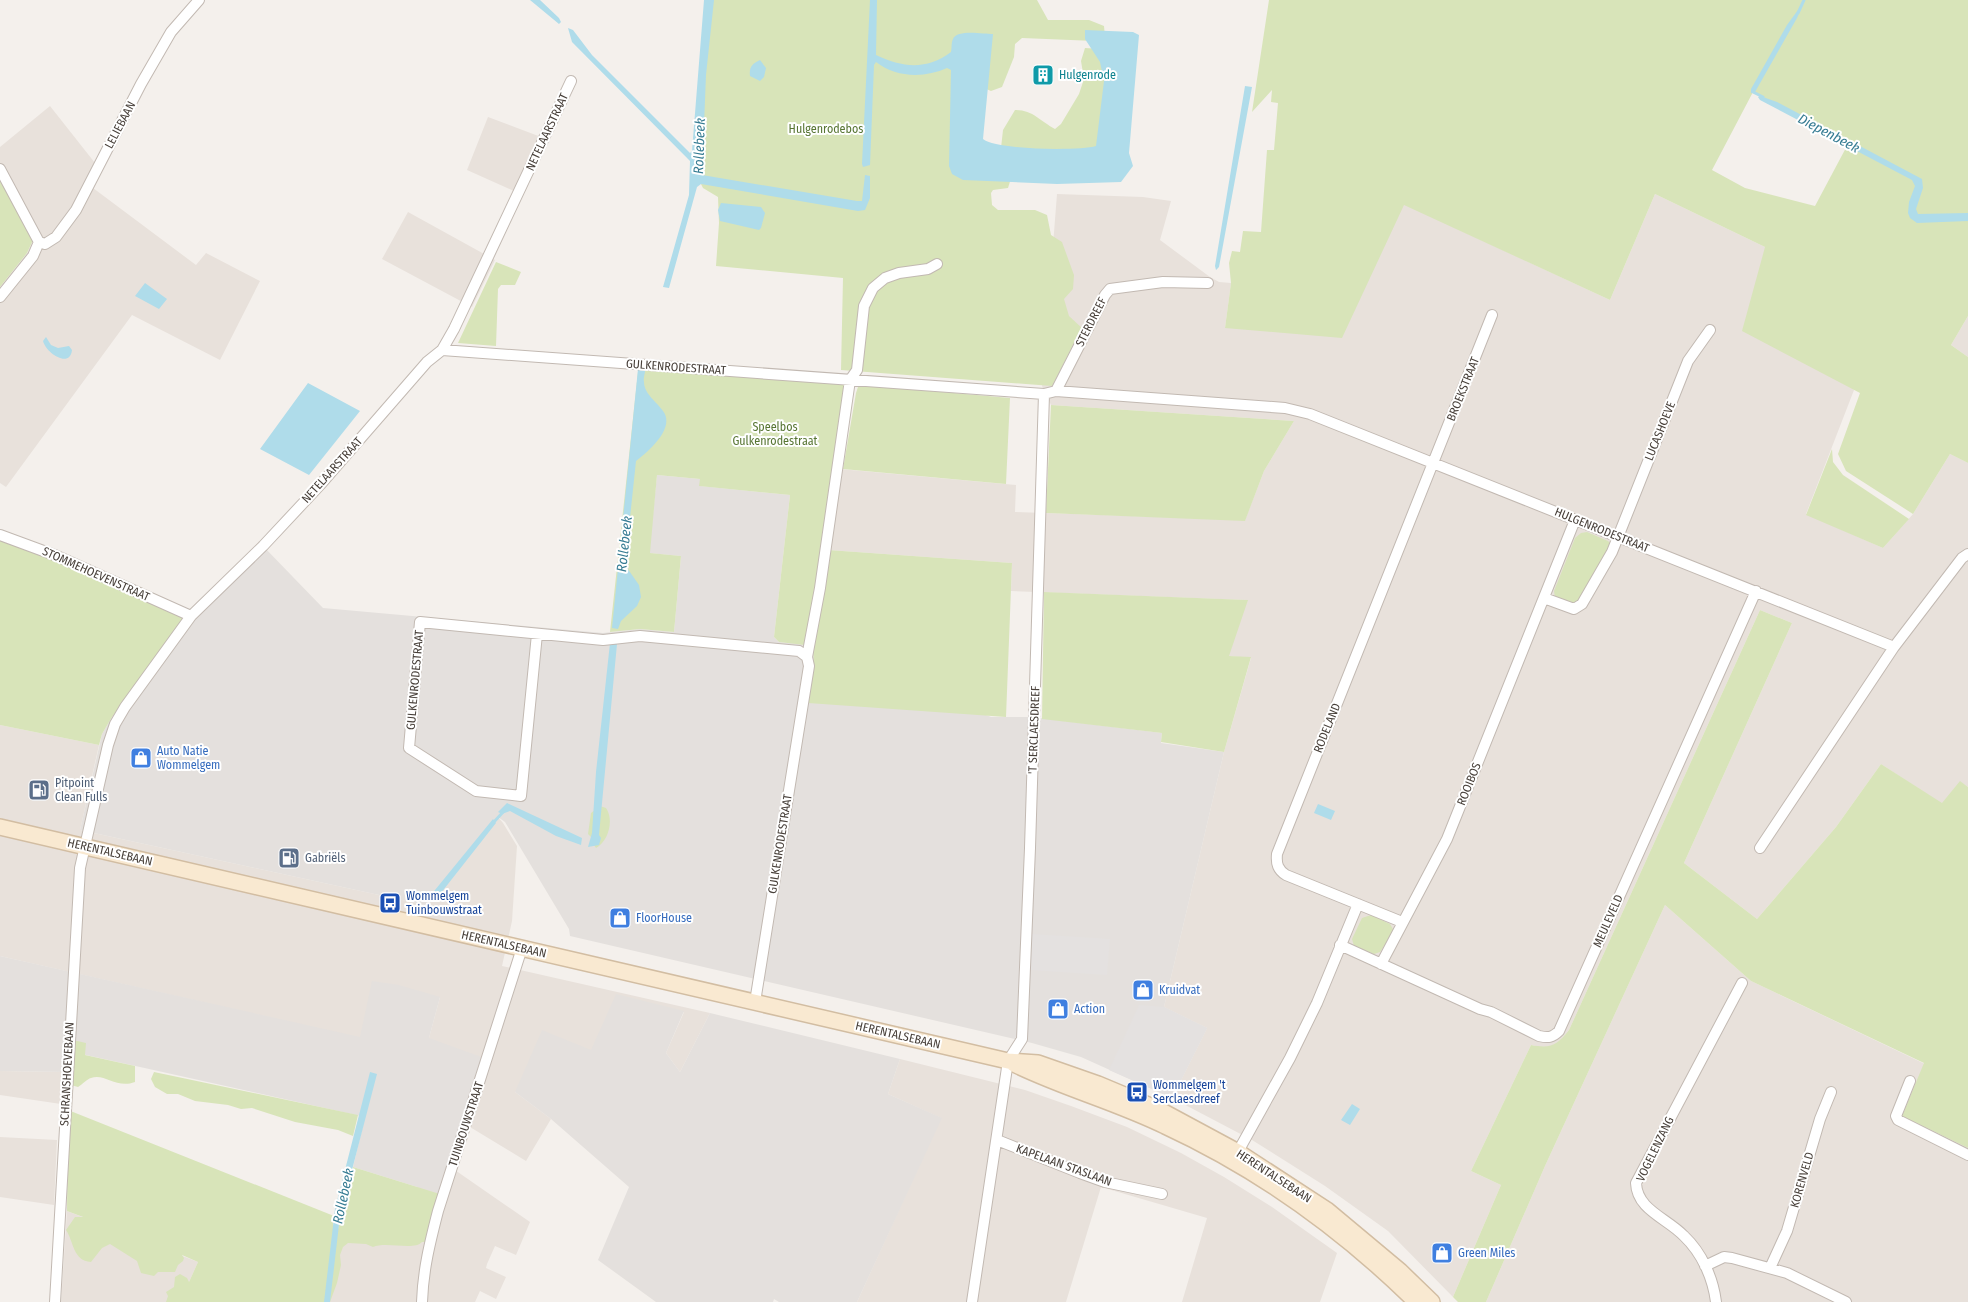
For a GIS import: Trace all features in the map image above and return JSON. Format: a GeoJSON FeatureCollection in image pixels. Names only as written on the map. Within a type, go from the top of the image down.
{"type":"FeatureCollection","features":[{"type":"Feature","properties":{"kind":"main road","name":"HERENTALSEBAAN"},"geometry":{"type":"LineString","coordinates":[[0,827],[1008,1061],[1035,1074],[1098,1096],[1235,1156],[1326,1210],[1400,1271],[1432,1302]]}},
{"type":"Feature","properties":{"kind":"main road","name":"HERENTALSEBAAN"},"geometry":{"type":"LineString","coordinates":[[1235,1156],[1320,1219],[1393,1279],[1416,1302]]}},
{"type":"Feature","properties":{"kind":"street","name":"LELIEBAAN"},"geometry":{"type":"LineString","coordinates":[[39,242],[45,244],[56,237],[76,210],[141,84],[171,32],[199,0]]}},
{"type":"Feature","properties":{"kind":"street","name":"NETELAARSTRAAT"},"geometry":{"type":"LineString","coordinates":[[86,846],[108,745],[115,724],[125,707],[191,616],[263,546],[320,485],[427,362],[442,350],[458,321],[571,81]]}},
{"type":"Feature","properties":{"kind":"street"},"geometry":{"type":"LineString","coordinates":[[0,169],[39,242],[33,256],[0,297]]}},
{"type":"Feature","properties":{"kind":"street","name":"GULKENRODESTRAAT"},"geometry":{"type":"LineString","coordinates":[[755,1002],[810,666],[807,656],[820,588],[850,380],[857,370],[864,306],[873,288],[885,278],[899,272],[928,269],[937,264]]}},
{"type":"Feature","properties":{"kind":"street","name":"STERDREEF"},"geometry":{"type":"LineString","coordinates":[[1056,391],[1105,295],[1110,289],[1163,282],[1208,283]]}},
{"type":"Feature","properties":{"kind":"street","name":"BROEKSTRAAT"},"geometry":{"type":"LineString","coordinates":[[1433,463],[1492,316]]}},
{"type":"Feature","properties":{"kind":"street","name":"LUCASHOEVE"},"geometry":{"type":"LineString","coordinates":[[1618,537],[1688,361],[1710,330]]}},
{"type":"Feature","properties":{"kind":"street","name":"GULKENRODESTRAAT"},"geometry":{"type":"LineString","coordinates":[[442,350],[850,380]]}},
{"type":"Feature","properties":{"kind":"street"},"geometry":{"type":"LineString","coordinates":[[850,380],[1044,394],[1056,391]]}},
{"type":"Feature","properties":{"kind":"street","name":"HULGENRODESTRAAT"},"geometry":{"type":"LineString","coordinates":[[1056,391],[1285,408],[1309,414],[1894,647]]}},
{"type":"Feature","properties":{"kind":"street","name":"'T SERCLAESDREEF"},"geometry":{"type":"LineString","coordinates":[[1008,1061],[1022,1039],[1044,394]]}},
{"type":"Feature","properties":{"kind":"street","name":"RODELAND"},"geometry":{"type":"LineString","coordinates":[[1402,922],[1286,875],[1281,872],[1278,866],[1277,854],[1433,463]]}},
{"type":"Feature","properties":{"kind":"street","name":"ROOIBOS"},"geometry":{"type":"LineString","coordinates":[[1381,964],[1447,838],[1575,520]]}},
{"type":"Feature","properties":{"kind":"street","name":"STOMMEHOEVENSTRAAT"},"geometry":{"type":"LineString","coordinates":[[0,535],[57,556],[191,616]]}},
{"type":"Feature","properties":{"kind":"street"},"geometry":{"type":"LineString","coordinates":[[1544,598],[1570,608],[1578,608],[1604,567],[1618,537]]}},
{"type":"Feature","properties":{"kind":"street"},"geometry":{"type":"LineString","coordinates":[[1760,848],[1894,647],[1962,558],[1968,554]]}},
{"type":"Feature","properties":{"kind":"street","name":"MEULEVELD"},"geometry":{"type":"LineString","coordinates":[[1340,945],[1480,1009],[1491,1012],[1539,1036],[1547,1038],[1554,1036],[1559,1031],[1756,591]]}},
{"type":"Feature","properties":{"kind":"street","name":"GULKENRODESTRAAT"},"geometry":{"type":"LineString","coordinates":[[537,634],[522,796],[476,791],[409,748],[420,622],[603,640],[640,636],[672,638],[799,651],[807,656]]}},
{"type":"Feature","properties":{"kind":"street","name":"SCHRANSHOEVEBAAN"},"geometry":{"type":"LineString","coordinates":[[55,1302],[73,963],[80,868],[86,846]]}},
{"type":"Feature","properties":{"kind":"street"},"geometry":{"type":"LineString","coordinates":[[1235,1156],[1290,1058],[1316,1003],[1358,904]]}},
{"type":"Feature","properties":{"kind":"street","name":"TUINBOUWSTRAAT"},"geometry":{"type":"LineString","coordinates":[[422,1302],[428,1248],[436,1219],[466,1120],[498,1030],[522,948]]}},
{"type":"Feature","properties":{"kind":"street","name":"VOGELENZANG"},"geometry":{"type":"LineString","coordinates":[[1716,1302],[1714,1290],[1705,1266],[1694,1246],[1684,1235],[1643,1204],[1638,1196],[1636,1183],[1742,983]]}},
{"type":"Feature","properties":{"kind":"street"},"geometry":{"type":"LineString","coordinates":[[972,1302],[1008,1061]]}},
{"type":"Feature","properties":{"kind":"street"},"geometry":{"type":"LineString","coordinates":[[1910,1082],[1897,1110],[1896,1116],[1898,1120],[1968,1155]]}},
{"type":"Feature","properties":{"kind":"street","name":"KORENVELD"},"geometry":{"type":"LineString","coordinates":[[1770,1268],[1786,1231],[1820,1119],[1831,1092]]}},
{"type":"Feature","properties":{"kind":"street","name":"KAPELAAN STASLAAN"},"geometry":{"type":"LineString","coordinates":[[997,1140],[1080,1174],[1105,1182],[1162,1194]]}},
{"type":"Feature","properties":{"kind":"street"},"geometry":{"type":"LineString","coordinates":[[1705,1266],[1724,1257],[1770,1268],[1787,1273],[1846,1302]]}},
{"type":"Feature","properties":{"kind":"shaded area"},"geometry":{"type":"Polygon","coordinates":[[[50,106],[95,163],[93,188],[196,265],[206,253],[260,281],[220,360],[132,315],[6,487],[0,483],[0,287],[27,253],[33,240],[0,180],[0,147],[50,106]]]}},
{"type":"Feature","properties":{"kind":"shaded area"},"geometry":{"type":"Polygon","coordinates":[[[488,117],[541,137],[514,191],[467,170],[488,117]]]}},
{"type":"Feature","properties":{"kind":"shaded area"},"geometry":{"type":"Polygon","coordinates":[[[1057,194],[1143,197],[1171,201],[1160,240],[1210,277],[1219,282],[1231,283],[1225,328],[1404,204],[1610,300],[1655,194],[1765,247],[1854,390],[1806,514],[1883,548],[1913,514],[1950,454],[1968,463],[1968,787],[1960,782],[1942,804],[1881,764],[1836,827],[1757,919],[1684,863],[1792,623],[1760,610],[1569,1030],[1561,1040],[1552,1046],[1544,1048],[1531,1045],[1471,1171],[1501,1185],[1453,1297],[1388,1231],[1325,1186],[1252,1140],[1172,1098],[1207,1028],[1164,1007],[1224,752],[1251,658],[1228,656],[1247,600],[1011,591],[1012,563],[828,550],[840,469],[1016,485],[1015,512],[1245,520],[1264,471],[1294,421],[1051,405],[1042,386],[1057,194]]]}},
{"type":"Feature","properties":{"kind":"shaded area"},"geometry":{"type":"Polygon","coordinates":[[[408,212],[495,260],[472,307],[382,259],[408,212]]]}},
{"type":"Feature","properties":{"kind":"shaded area"},"geometry":{"type":"Polygon","coordinates":[[[1968,316],[1968,357],[1951,345],[1968,316]]]}},
{"type":"Feature","properties":{"kind":"shaded area"},"geometry":{"type":"Polygon","coordinates":[[[657,475],[700,479],[700,486],[790,495],[774,637],[779,642],[813,645],[991,717],[1032,717],[1162,733],[1161,743],[1224,752],[1164,1007],[1207,1028],[1172,1098],[1081,1057],[1032,1043],[570,936],[569,929],[505,822],[498,817],[425,905],[80,830],[102,734],[112,717],[191,616],[263,546],[323,608],[603,633],[640,629],[674,632],[681,556],[649,553],[657,475]]]}},
{"type":"Feature","properties":{"kind":"shaded area"},"geometry":{"type":"Polygon","coordinates":[[[0,725],[99,745],[80,830],[425,905],[498,817],[517,846],[512,921],[502,966],[710,1013],[680,1072],[666,1053],[684,1012],[591,1050],[515,1092],[551,1119],[526,1161],[465,1124],[429,1038],[440,997],[360,1038],[0,956],[0,725]]]}},
{"type":"Feature","properties":{"kind":"shaded area"},"geometry":{"type":"Polygon","coordinates":[[[1665,905],[1751,981],[1925,1064],[1902,1116],[1968,1148],[1968,1302],[1486,1302],[1545,1166],[1665,905]]]}},
{"type":"Feature","properties":{"kind":"shaded area"},"geometry":{"type":"Polygon","coordinates":[[[1032,934],[1110,939],[1107,975],[1030,970],[1032,934]]]}},
{"type":"Feature","properties":{"kind":"shaded area"},"geometry":{"type":"Polygon","coordinates":[[[0,956],[360,1037],[372,981],[399,985],[440,997],[429,1038],[487,1059],[443,1195],[353,1167],[365,1117],[68,1051],[67,1072],[0,1071],[0,956]]]}},
{"type":"Feature","properties":{"kind":"shaded area"},"geometry":{"type":"Polygon","coordinates":[[[616,994],[684,1011],[666,1053],[680,1072],[710,1013],[900,1059],[888,1094],[942,1118],[857,1302],[779,1302],[774,1299],[773,1302],[656,1302],[598,1260],[629,1187],[551,1119],[515,1092],[542,1030],[591,1050],[616,994]]]}},
{"type":"Feature","properties":{"kind":"shaded area"},"geometry":{"type":"Polygon","coordinates":[[[1139,1005],[1164,1007],[1207,1028],[1172,1098],[1109,1070],[1139,1005]]]}},
{"type":"Feature","properties":{"kind":"shaded area"},"geometry":{"type":"Polygon","coordinates":[[[900,1059],[1025,1090],[1071,1106],[1127,1127],[1181,1153],[1224,1177],[1272,1207],[1337,1253],[1320,1302],[1182,1302],[1207,1218],[1101,1187],[1066,1302],[857,1302],[941,1118],[888,1094],[900,1059]]]}},
{"type":"Feature","properties":{"kind":"shaded area"},"geometry":{"type":"Polygon","coordinates":[[[0,1071],[67,1072],[61,1104],[0,1095],[0,1071]]]}},
{"type":"Feature","properties":{"kind":"shaded area"},"geometry":{"type":"Polygon","coordinates":[[[0,1137],[57,1140],[54,1205],[0,1197],[0,1137]]]}},
{"type":"Feature","properties":{"kind":"shaded area"},"geometry":{"type":"Polygon","coordinates":[[[452,1168],[530,1222],[516,1255],[495,1246],[487,1264],[486,1268],[506,1277],[496,1299],[480,1291],[475,1302],[330,1302],[337,1233],[452,1168]]]}},
{"type":"Feature","properties":{"kind":"shaded area"},"geometry":{"type":"Polygon","coordinates":[[[67,1211],[198,1262],[180,1302],[61,1302],[67,1211]]]}},
{"type":"Feature","properties":{"kind":"green space","name":"Hulgenrodebos"},"geometry":{"type":"Polygon","coordinates":[[[708,0],[1037,0],[1048,20],[1089,20],[1104,26],[1105,37],[1095,41],[1022,38],[1015,44],[1014,57],[1002,87],[991,91],[984,88],[958,114],[1012,175],[1008,188],[993,190],[991,193],[992,205],[998,210],[1035,210],[1047,215],[1051,235],[1062,242],[1074,275],[1073,289],[1064,299],[1069,316],[1082,328],[1052,386],[841,370],[843,278],[716,266],[719,223],[718,197],[703,188],[698,178],[708,0]]]}},
{"type":"Feature","properties":{"kind":"green space"},"geometry":{"type":"Polygon","coordinates":[[[1269,0],[1968,0],[1968,316],[1951,345],[1968,357],[1968,463],[1950,454],[1913,514],[1846,471],[1838,454],[1860,393],[1742,331],[1765,247],[1655,194],[1610,300],[1404,205],[1342,338],[1225,328],[1231,283],[1229,263],[1232,251],[1240,252],[1243,231],[1261,232],[1267,150],[1274,150],[1278,103],[1271,102],[1272,90],[1252,112],[1269,0]],[[1753,92],[1712,170],[1745,188],[1815,206],[1848,144],[1753,92]]]}},
{"type":"Feature","properties":{"kind":"green space"},"geometry":{"type":"Polygon","coordinates":[[[1085,48],[1101,49],[1110,55],[1099,149],[1085,157],[1001,148],[1003,130],[1015,110],[1032,114],[1055,129],[1061,124],[1079,94],[1084,79],[1081,61],[1085,48]]]}},
{"type":"Feature","properties":{"kind":"green space"},"geometry":{"type":"Polygon","coordinates":[[[0,180],[33,240],[27,253],[0,287],[0,180]]]}},
{"type":"Feature","properties":{"kind":"green space"},"geometry":{"type":"Polygon","coordinates":[[[496,262],[521,272],[515,285],[501,285],[498,289],[496,346],[458,343],[496,262]]]}},
{"type":"Feature","properties":{"kind":"green space","name":"Speelbos Gulkenrodestraat"},"geometry":{"type":"Polygon","coordinates":[[[643,365],[850,380],[828,550],[1012,563],[1006,717],[808,703],[814,665],[813,646],[779,642],[774,637],[790,495],[699,486],[700,479],[657,475],[650,553],[681,556],[674,632],[640,629],[610,632],[638,372],[643,365]]]}},
{"type":"Feature","properties":{"kind":"green space"},"geometry":{"type":"Polygon","coordinates":[[[864,385],[1010,398],[1006,484],[843,469],[856,393],[858,387],[864,385]]]}},
{"type":"Feature","properties":{"kind":"green space"},"geometry":{"type":"Polygon","coordinates":[[[1051,405],[1294,421],[1264,471],[1245,521],[1046,513],[1051,405]]]}},
{"type":"Feature","properties":{"kind":"green space"},"geometry":{"type":"Polygon","coordinates":[[[1832,449],[1833,462],[1843,475],[1909,519],[1883,548],[1806,515],[1832,449]]]}},
{"type":"Feature","properties":{"kind":"green space"},"geometry":{"type":"Polygon","coordinates":[[[1587,532],[1608,541],[1610,549],[1576,605],[1555,598],[1554,591],[1575,538],[1581,533],[1587,532]]]}},
{"type":"Feature","properties":{"kind":"green space"},"geometry":{"type":"Polygon","coordinates":[[[0,537],[53,557],[184,618],[183,623],[112,717],[102,734],[99,745],[0,725],[0,537]]]}},
{"type":"Feature","properties":{"kind":"green space"},"geometry":{"type":"Polygon","coordinates":[[[1044,592],[1248,600],[1229,656],[1251,657],[1224,752],[1161,742],[1162,733],[1042,719],[1044,592]]]}},
{"type":"Feature","properties":{"kind":"green space"},"geometry":{"type":"Polygon","coordinates":[[[1760,610],[1792,623],[1684,863],[1757,919],[1836,827],[1881,764],[1942,803],[1960,781],[1968,787],[1968,1148],[1902,1116],[1924,1063],[1751,981],[1665,905],[1545,1166],[1486,1302],[1458,1302],[1453,1297],[1501,1185],[1471,1171],[1531,1045],[1553,1045],[1569,1030],[1760,610]]]}},
{"type":"Feature","properties":{"kind":"green space"},"geometry":{"type":"Polygon","coordinates":[[[600,806],[606,808],[610,824],[607,835],[596,848],[588,834],[591,813],[600,806]]]}},
{"type":"Feature","properties":{"kind":"green space"},"geometry":{"type":"Polygon","coordinates":[[[1371,915],[1390,924],[1394,931],[1380,952],[1374,954],[1354,946],[1352,939],[1362,918],[1371,915]]]}},
{"type":"Feature","properties":{"kind":"green space"},"geometry":{"type":"Polygon","coordinates":[[[73,1040],[86,1043],[85,1055],[135,1066],[135,1082],[122,1084],[96,1077],[89,1079],[78,1087],[71,1085],[73,1040]]]}},
{"type":"Feature","properties":{"kind":"green space"},"geometry":{"type":"Polygon","coordinates":[[[154,1072],[358,1115],[353,1136],[338,1130],[295,1122],[252,1108],[241,1109],[228,1105],[195,1101],[178,1094],[167,1094],[155,1087],[151,1079],[154,1072]]]}},
{"type":"Feature","properties":{"kind":"green space"},"geometry":{"type":"Polygon","coordinates":[[[68,1110],[334,1216],[333,1225],[338,1229],[353,1167],[443,1195],[430,1242],[422,1242],[413,1246],[379,1245],[373,1247],[366,1244],[348,1243],[343,1247],[340,1255],[341,1265],[330,1302],[166,1302],[168,1296],[166,1292],[174,1287],[175,1277],[180,1274],[187,1278],[189,1282],[198,1262],[182,1255],[183,1261],[178,1265],[175,1272],[158,1272],[154,1276],[141,1273],[137,1261],[110,1244],[102,1248],[91,1262],[85,1261],[77,1255],[66,1230],[75,1217],[83,1217],[67,1211],[68,1110]]]}},
{"type":"Feature","properties":{"kind":"water"},"geometry":{"type":"Polygon","coordinates":[[[530,0],[540,0],[561,22],[559,24],[530,0]]]}},
{"type":"Feature","properties":{"kind":"water"},"geometry":{"type":"Polygon","coordinates":[[[704,0],[714,0],[706,75],[702,175],[862,201],[865,175],[870,176],[870,198],[865,210],[858,211],[701,184],[697,187],[669,288],[663,287],[689,195],[690,161],[572,42],[568,28],[573,30],[592,55],[690,153],[692,151],[704,0]]]}},
{"type":"Feature","properties":{"kind":"water"},"geometry":{"type":"Polygon","coordinates":[[[870,0],[877,0],[876,55],[896,63],[915,65],[933,62],[951,52],[955,36],[965,33],[993,34],[983,139],[991,143],[1004,145],[1056,149],[1096,146],[1104,81],[1100,62],[1085,39],[1085,30],[1133,32],[1139,35],[1129,153],[1133,166],[1121,182],[1057,184],[963,180],[952,174],[949,166],[951,70],[947,68],[920,75],[901,74],[876,62],[874,65],[870,165],[863,167],[870,0]]]}},
{"type":"Feature","properties":{"kind":"water"},"geometry":{"type":"Polygon","coordinates":[[[1798,10],[1800,11],[1797,18],[1755,92],[1751,93],[1751,89],[1787,25],[1798,10]]]}},
{"type":"Feature","properties":{"kind":"water"},"geometry":{"type":"Polygon","coordinates":[[[760,60],[766,68],[764,77],[760,81],[750,76],[750,70],[760,60]]]}},
{"type":"Feature","properties":{"kind":"water"},"geometry":{"type":"Polygon","coordinates":[[[1245,86],[1252,87],[1219,267],[1216,270],[1215,266],[1245,86]]]}},
{"type":"Feature","properties":{"kind":"water"},"geometry":{"type":"Polygon","coordinates":[[[1758,97],[1777,102],[1922,179],[1923,188],[1916,209],[1918,214],[1968,213],[1968,221],[1917,223],[1910,218],[1908,213],[1909,202],[1915,186],[1912,180],[1760,100],[1758,97]]]}},
{"type":"Feature","properties":{"kind":"water"},"geometry":{"type":"Polygon","coordinates":[[[721,203],[761,207],[765,213],[761,228],[759,230],[720,221],[718,210],[721,203]]]}},
{"type":"Feature","properties":{"kind":"water"},"geometry":{"type":"Polygon","coordinates":[[[145,283],[167,299],[159,309],[135,296],[145,283]]]}},
{"type":"Feature","properties":{"kind":"water"},"geometry":{"type":"Polygon","coordinates":[[[46,337],[51,345],[58,348],[69,346],[72,350],[70,356],[63,359],[53,354],[45,346],[43,341],[46,337]]]}},
{"type":"Feature","properties":{"kind":"water"},"geometry":{"type":"Polygon","coordinates":[[[638,369],[645,371],[644,381],[646,390],[663,411],[666,425],[659,439],[636,461],[625,565],[639,585],[641,597],[637,606],[621,621],[618,629],[612,628],[638,369]]]}},
{"type":"Feature","properties":{"kind":"water"},"geometry":{"type":"Polygon","coordinates":[[[308,383],[360,411],[309,475],[260,449],[308,383]]]}},
{"type":"Feature","properties":{"kind":"water"},"geometry":{"type":"Polygon","coordinates":[[[610,643],[617,644],[599,835],[601,838],[599,845],[588,847],[592,833],[596,772],[610,643]]]}},
{"type":"Feature","properties":{"kind":"water"},"geometry":{"type":"Polygon","coordinates":[[[507,803],[582,838],[581,845],[556,836],[510,811],[502,814],[498,812],[507,803]]]}},
{"type":"Feature","properties":{"kind":"water"},"geometry":{"type":"Polygon","coordinates":[[[1318,804],[1335,811],[1331,820],[1314,813],[1318,804]]]}},
{"type":"Feature","properties":{"kind":"water"},"geometry":{"type":"Polygon","coordinates":[[[493,819],[496,823],[437,898],[431,902],[426,901],[493,819]]]}},
{"type":"Feature","properties":{"kind":"water"},"geometry":{"type":"Polygon","coordinates":[[[370,1072],[377,1074],[340,1216],[330,1302],[324,1302],[335,1209],[370,1072]]]}},
{"type":"Feature","properties":{"kind":"water"},"geometry":{"type":"Polygon","coordinates":[[[1352,1104],[1360,1109],[1350,1125],[1341,1120],[1352,1104]]]}},
{"type":"Feature","properties":{"kind":"waterway","name":"Diepenbeek"},"geometry":{"type":"LineString","coordinates":[[1798,13],[1804,0]]}},
{"type":"Feature","properties":{"kind":"waterway","name":"Diepenbeek"},"geometry":{"type":"LineString","coordinates":[[1754,90],[1753,92],[1763,97]]}},
{"type":"Feature","properties":{"kind":"waterway","name":"Rollebeek"},"geometry":{"type":"LineString","coordinates":[[493,823],[504,811]]}},
{"type":"Feature","properties":{"kind":"place","name":"Hulgenrode"},"geometry":{"type":"Point","coordinates":[1043,75]}},
{"type":"Feature","properties":{"kind":"place","name":"Auto Natie Wommelgem"},"geometry":{"type":"Point","coordinates":[141,758]}},
{"type":"Feature","properties":{"kind":"place","name":"Pitpoint Clean Fulls"},"geometry":{"type":"Point","coordinates":[39,790]}},
{"type":"Feature","properties":{"kind":"place","name":"Gabriëls"},"geometry":{"type":"Point","coordinates":[289,858]}},
{"type":"Feature","properties":{"kind":"place","name":"Wommelgem Tuinbouwstraat"},"geometry":{"type":"Point","coordinates":[390,903]}},
{"type":"Feature","properties":{"kind":"place","name":"FloorHouse"},"geometry":{"type":"Point","coordinates":[620,918]}},
{"type":"Feature","properties":{"kind":"place","name":"Kruidvat"},"geometry":{"type":"Point","coordinates":[1143,990]}},
{"type":"Feature","properties":{"kind":"place","name":"Action"},"geometry":{"type":"Point","coordinates":[1058,1009]}},
{"type":"Feature","properties":{"kind":"place","name":"Wommelgem 't Serclaesdreef"},"geometry":{"type":"Point","coordinates":[1137,1092]}},
{"type":"Feature","properties":{"kind":"place","name":"Green Miles"},"geometry":{"type":"Point","coordinates":[1442,1253]}}]}
